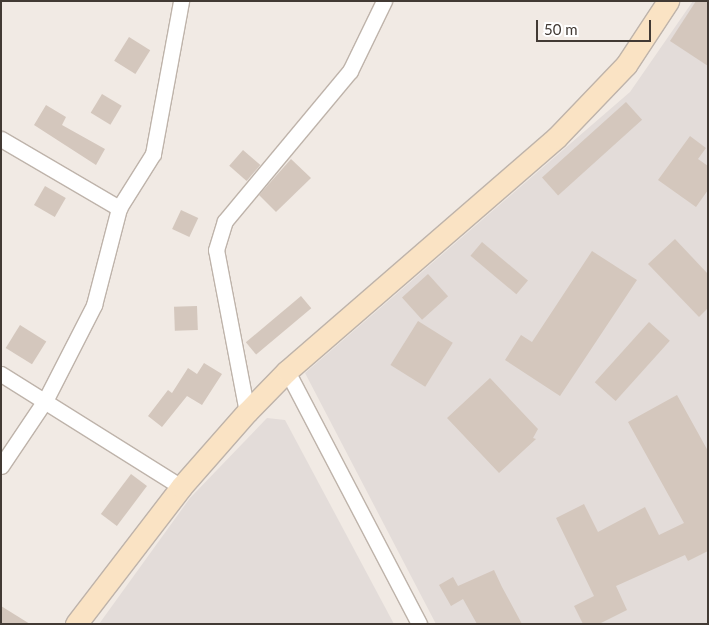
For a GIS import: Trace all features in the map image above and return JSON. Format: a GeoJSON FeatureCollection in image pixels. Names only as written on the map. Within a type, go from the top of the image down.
{"type":"FeatureCollection","features":[{"type":"Feature","properties":{"kind":"street"},"geometry":{"type":"LineString","coordinates":[[1,466],[46,399],[94,305],[119,208],[153,154],[181,1]]}},
{"type":"Feature","properties":{"kind":"street"},"geometry":{"type":"LineString","coordinates":[[247,412],[216,250],[225,221],[350,71],[384,1]]}},
{"type":"Feature","properties":{"kind":"street"},"geometry":{"type":"LineString","coordinates":[[76,624],[181,487],[247,412],[287,371],[556,138],[626,66],[668,1]]}},
{"type":"Feature","properties":{"kind":"street"},"geometry":{"type":"LineString","coordinates":[[1,139],[119,208]]}},
{"type":"Feature","properties":{"kind":"street"},"geometry":{"type":"LineString","coordinates":[[287,371],[420,624]]}},
{"type":"Feature","properties":{"kind":"street"},"geometry":{"type":"LineString","coordinates":[[1,374],[46,399],[181,487]]}},
{"type":"Feature","properties":{"kind":"shaded area"},"geometry":{"type":"Polygon","coordinates":[[[693,1],[708,1],[708,624],[436,624],[305,373],[630,92],[693,1]]]}},
{"type":"Feature","properties":{"kind":"shaded area"},"geometry":{"type":"Polygon","coordinates":[[[267,418],[285,420],[394,624],[99,624],[190,498],[267,418]]]}},
{"type":"Feature","properties":{"kind":"building"},"geometry":{"type":"Polygon","coordinates":[[[696,1],[708,1],[708,66],[670,41],[696,1]]]}},
{"type":"Feature","properties":{"kind":"building"},"geometry":{"type":"Polygon","coordinates":[[[129,37],[150,50],[135,74],[114,61],[129,37]]]}},
{"type":"Feature","properties":{"kind":"building"},"geometry":{"type":"Polygon","coordinates":[[[102,94],[122,106],[110,125],[91,113],[102,94]]]}},
{"type":"Feature","properties":{"kind":"building"},"geometry":{"type":"Polygon","coordinates":[[[626,102],[642,120],[558,195],[542,178],[626,102]]]}},
{"type":"Feature","properties":{"kind":"building"},"geometry":{"type":"Polygon","coordinates":[[[46,105],[66,117],[62,125],[105,149],[96,165],[34,125],[46,105]]]}},
{"type":"Feature","properties":{"kind":"building"},"geometry":{"type":"Polygon","coordinates":[[[690,136],[706,148],[698,159],[708,166],[708,190],[696,207],[658,180],[690,136]]]}},
{"type":"Feature","properties":{"kind":"building"},"geometry":{"type":"Polygon","coordinates":[[[243,150],[260,165],[247,181],[229,166],[243,150]]]}},
{"type":"Feature","properties":{"kind":"building"},"geometry":{"type":"Polygon","coordinates":[[[291,159],[311,178],[276,212],[259,195],[291,159]]]}},
{"type":"Feature","properties":{"kind":"building"},"geometry":{"type":"Polygon","coordinates":[[[45,186],[66,198],[55,217],[34,205],[45,186]]]}},
{"type":"Feature","properties":{"kind":"building"},"geometry":{"type":"Polygon","coordinates":[[[181,210],[198,218],[189,237],[172,229],[181,210]]]}},
{"type":"Feature","properties":{"kind":"building"},"geometry":{"type":"Polygon","coordinates":[[[675,239],[708,274],[708,308],[699,317],[648,264],[675,239]]]}},
{"type":"Feature","properties":{"kind":"building"},"geometry":{"type":"Polygon","coordinates":[[[482,242],[528,281],[516,294],[470,256],[482,242]]]}},
{"type":"Feature","properties":{"kind":"building"},"geometry":{"type":"Polygon","coordinates":[[[592,251],[637,280],[560,396],[505,360],[521,335],[532,342],[592,251]]]}},
{"type":"Feature","properties":{"kind":"building"},"geometry":{"type":"Polygon","coordinates":[[[428,274],[448,296],[422,320],[402,297],[428,274]]]}},
{"type":"Feature","properties":{"kind":"building"},"geometry":{"type":"Polygon","coordinates":[[[301,296],[311,308],[256,355],[246,342],[301,296]]]}},
{"type":"Feature","properties":{"kind":"building"},"geometry":{"type":"Polygon","coordinates":[[[197,306],[198,330],[175,331],[174,307],[197,306]]]}},
{"type":"Feature","properties":{"kind":"building"},"geometry":{"type":"Polygon","coordinates":[[[418,321],[453,343],[425,387],[390,365],[418,321]]]}},
{"type":"Feature","properties":{"kind":"building"},"geometry":{"type":"Polygon","coordinates":[[[649,322],[670,341],[616,401],[595,382],[649,322]]]}},
{"type":"Feature","properties":{"kind":"building"},"geometry":{"type":"Polygon","coordinates":[[[20,325],[46,341],[32,364],[6,348],[20,325]]]}},
{"type":"Feature","properties":{"kind":"building"},"geometry":{"type":"Polygon","coordinates":[[[204,363],[222,374],[202,405],[187,396],[162,427],[148,416],[168,390],[172,393],[188,368],[197,374],[204,363]]]}},
{"type":"Feature","properties":{"kind":"building"},"geometry":{"type":"Polygon","coordinates":[[[490,378],[538,429],[533,438],[536,439],[499,473],[447,418],[490,378]]]}},
{"type":"Feature","properties":{"kind":"building"},"geometry":{"type":"Polygon","coordinates":[[[677,395],[708,451],[708,551],[688,561],[685,555],[616,586],[627,610],[599,624],[583,624],[574,606],[594,596],[556,518],[584,504],[598,532],[645,507],[659,535],[684,523],[628,422],[677,395]]]}},
{"type":"Feature","properties":{"kind":"building"},"geometry":{"type":"Polygon","coordinates":[[[131,474],[147,486],[117,526],[101,514],[131,474]]]}},
{"type":"Feature","properties":{"kind":"building"},"geometry":{"type":"Polygon","coordinates":[[[494,570],[522,624],[477,624],[463,599],[451,606],[439,585],[453,577],[458,586],[494,570]]]}},
{"type":"Feature","properties":{"kind":"building"},"geometry":{"type":"Polygon","coordinates":[[[1,606],[30,624],[1,624],[1,606]]]}}]}
